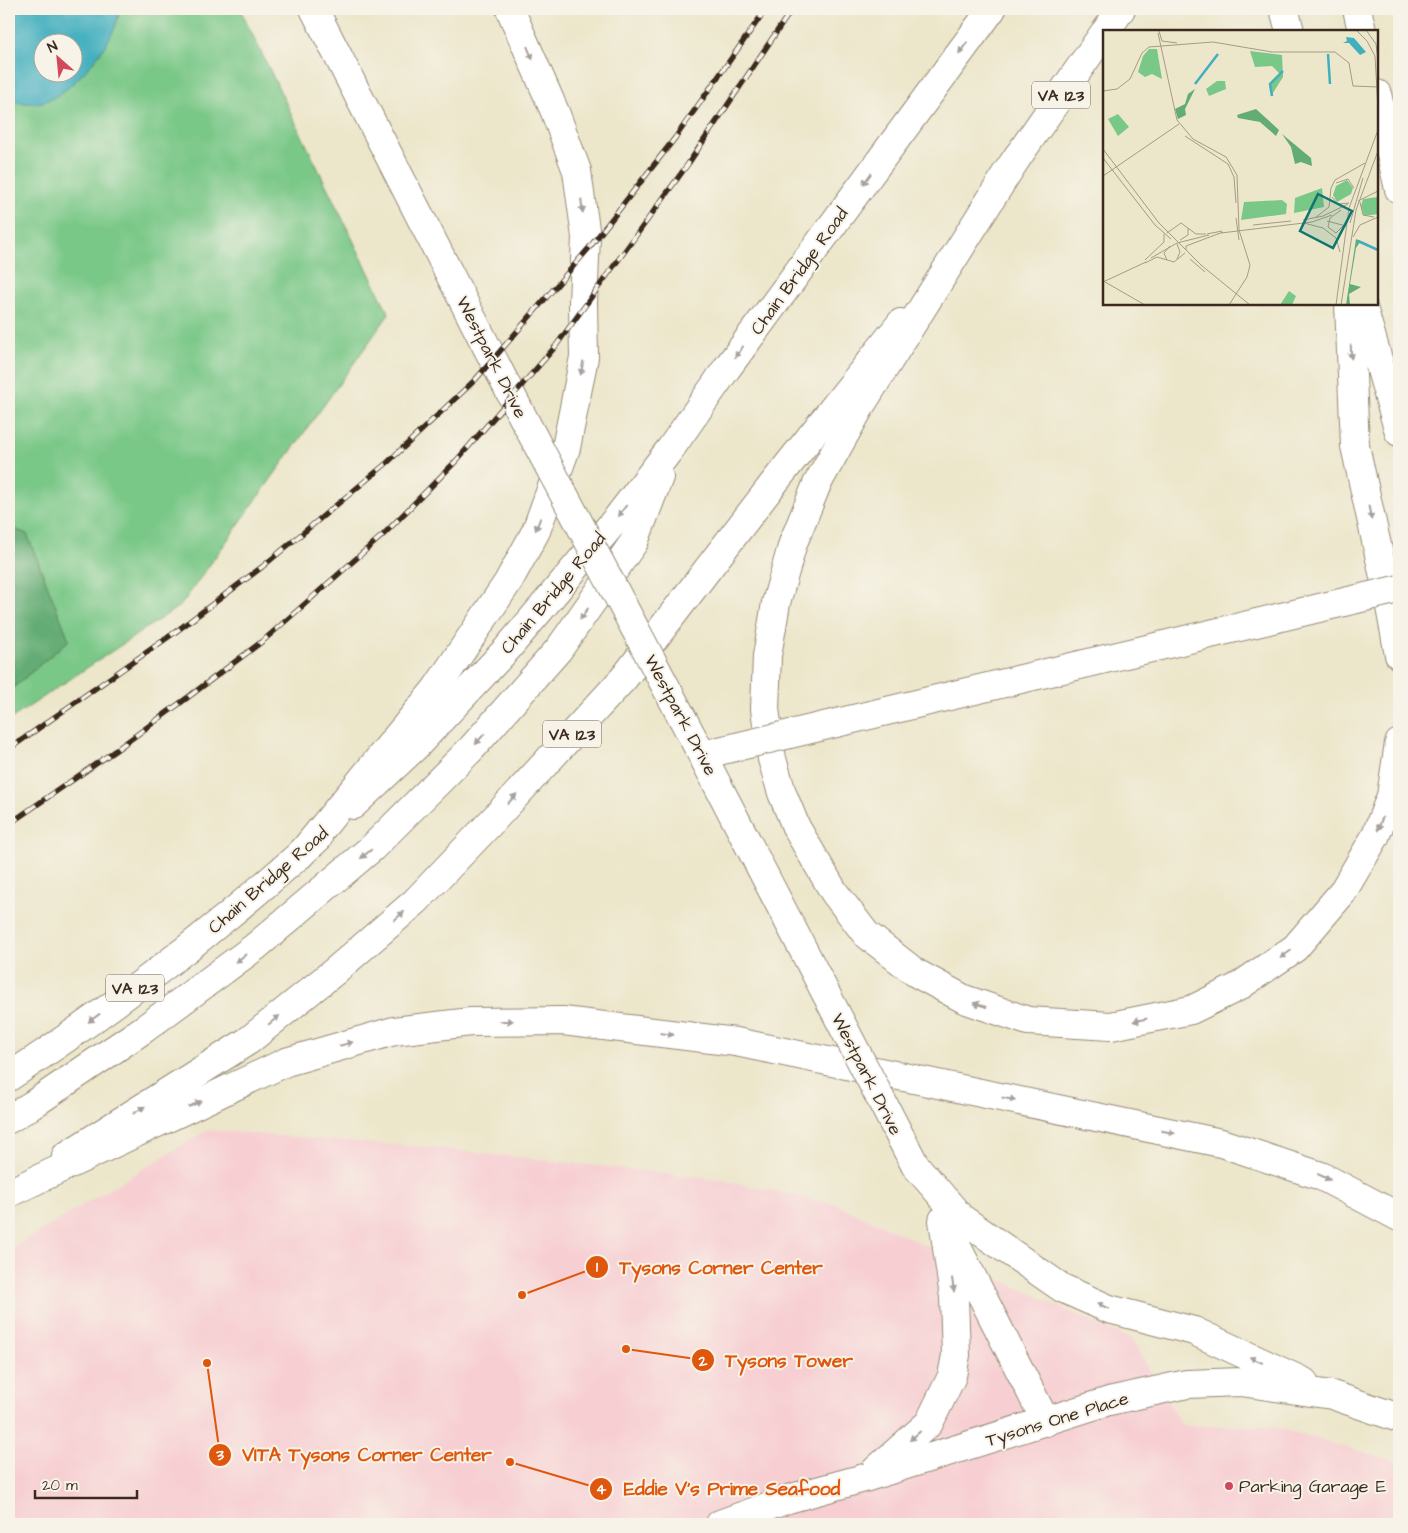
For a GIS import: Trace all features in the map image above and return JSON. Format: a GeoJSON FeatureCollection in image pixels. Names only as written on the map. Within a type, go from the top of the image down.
{"type":"FeatureCollection","features":[{"type":"Feature","properties":{"kind":"main road","name":"Westpark Drive"},"geometry":{"type":"LineString","coordinates":[[314,9],[518,408],[702,755],[1046,1422]]}},
{"type":"Feature","properties":{"kind":"main road"},"geometry":{"type":"LineString","coordinates":[[300,855],[436,689],[508,582],[536,531],[566,448],[584,357],[583,303],[586,237],[577,171],[555,112],[510,9]]}},
{"type":"Feature","properties":{"kind":"main road","name":"Chain Bridge Road"},"geometry":{"type":"LineString","coordinates":[[9,1077],[66,1039],[181,954],[300,855],[417,744],[507,650],[618,517],[671,448],[727,368],[992,9]]}},
{"type":"Feature","properties":{"kind":"main road","name":"VA 123"},"geometry":{"type":"LineString","coordinates":[[1106,30],[1122,9]]}},
{"type":"Feature","properties":{"kind":"main road"},"geometry":{"type":"LineString","coordinates":[[1284,9],[1290,30]]}},
{"type":"Feature","properties":{"kind":"main road"},"geometry":{"type":"LineString","coordinates":[[1357,9],[1362,30]]}},
{"type":"Feature","properties":{"kind":"main road","name":"VA 123"},"geometry":{"type":"LineString","coordinates":[[9,1192],[248,1041],[416,901],[624,678],[777,479],[899,326],[1103,35]]}},
{"type":"Feature","properties":{"kind":"main road"},"geometry":{"type":"LineString","coordinates":[[1378,98],[1399,189]]}},
{"type":"Feature","properties":{"kind":"main road"},"geometry":{"type":"LineString","coordinates":[[1018,156],[863,402],[817,484],[793,544],[776,603],[767,656],[765,709],[772,758],[782,793],[796,827],[834,892],[866,934],[916,973],[964,999],[1028,1021],[1111,1026],[1191,1010],[1238,987],[1295,948],[1342,893],[1376,837],[1391,796],[1399,743]]}},
{"type":"Feature","properties":{"kind":"main road"},"geometry":{"type":"LineString","coordinates":[[1349,305],[1355,446],[1399,655]]}},
{"type":"Feature","properties":{"kind":"main road"},"geometry":{"type":"LineString","coordinates":[[1362,305],[1399,432]]}},
{"type":"Feature","properties":{"kind":"main road"},"geometry":{"type":"LineString","coordinates":[[9,1119],[144,1029],[255,947],[373,847],[472,748],[559,649],[634,542],[671,448]]}},
{"type":"Feature","properties":{"kind":"main road"},"geometry":{"type":"LineString","coordinates":[[702,755],[1399,589]]}},
{"type":"Feature","properties":{"kind":"main road"},"geometry":{"type":"LineString","coordinates":[[9,1192],[286,1062],[394,1031],[471,1022],[563,1021],[736,1042],[1221,1143],[1321,1176],[1399,1217]]}},
{"type":"Feature","properties":{"kind":"main road"},"geometry":{"type":"LineString","coordinates":[[9,1064],[66,1039]]}},
{"type":"Feature","properties":{"kind":"main road"},"geometry":{"type":"LineString","coordinates":[[914,1165],[961,1218],[1062,1288],[1109,1309],[1194,1331],[1332,1395]]}},
{"type":"Feature","properties":{"kind":"main road"},"geometry":{"type":"LineString","coordinates":[[868,1477],[929,1423],[952,1376],[956,1355],[954,1297],[943,1220]]}},
{"type":"Feature","properties":{"kind":"main road","name":"Tysons One Place"},"geometry":{"type":"LineString","coordinates":[[720,1524],[788,1499],[868,1477],[1109,1402],[1187,1384],[1241,1382],[1332,1395],[1399,1418]]}},
{"type":"Feature","properties":{"kind":"shaded area"},"geometry":{"type":"Polygon","coordinates":[[[207,1130],[444,1149],[721,1180],[835,1204],[1133,1340],[1182,1426],[1271,1426],[1399,1462],[1399,1524],[9,1524],[9,1250],[207,1130]]]}},
{"type":"Feature","properties":{"kind":"green space"},"geometry":{"type":"Polygon","coordinates":[[[119,9],[240,9],[389,314],[181,605],[9,720],[9,691],[69,640],[27,534],[9,527],[9,101],[17,102],[70,82],[82,82],[82,73],[120,11],[119,9]]]}},
{"type":"Feature","properties":{"kind":"green space"},"geometry":{"type":"Polygon","coordinates":[[[9,527],[27,534],[69,640],[9,691],[9,527]]]}},
{"type":"Feature","properties":{"kind":"water"},"geometry":{"type":"Polygon","coordinates":[[[9,9],[119,9],[112,33],[104,47],[82,74],[82,32],[32,32],[32,82],[74,82],[51,99],[40,103],[9,101],[9,9]]]}},
{"type":"Feature","properties":{"kind":"railway"},"geometry":{"type":"LineString","coordinates":[[9,749],[174,633],[262,567],[388,462],[476,379],[589,248],[675,138],[766,9]]}},
{"type":"Feature","properties":{"kind":"railway"},"geometry":{"type":"LineString","coordinates":[[9,824],[116,750],[264,640],[384,534],[457,460],[555,347],[688,164],[792,9]]}},
{"type":"Feature","properties":{"kind":"place","name":"Tysons Corner Center"},"geometry":{"type":"Point","coordinates":[522,1295]}},
{"type":"Feature","properties":{"kind":"place","name":"Tysons Tower"},"geometry":{"type":"Point","coordinates":[626,1349]}},
{"type":"Feature","properties":{"kind":"place","name":"VITA Tysons Corner Center"},"geometry":{"type":"Point","coordinates":[207,1363]}},
{"type":"Feature","properties":{"kind":"place","name":"Eddie V's Prime Seafood"},"geometry":{"type":"Point","coordinates":[510,1462]}},
{"type":"Feature","properties":{"kind":"place","name":"Parking Garage E"},"geometry":{"type":"Point","coordinates":[1229,1486]}}]}
